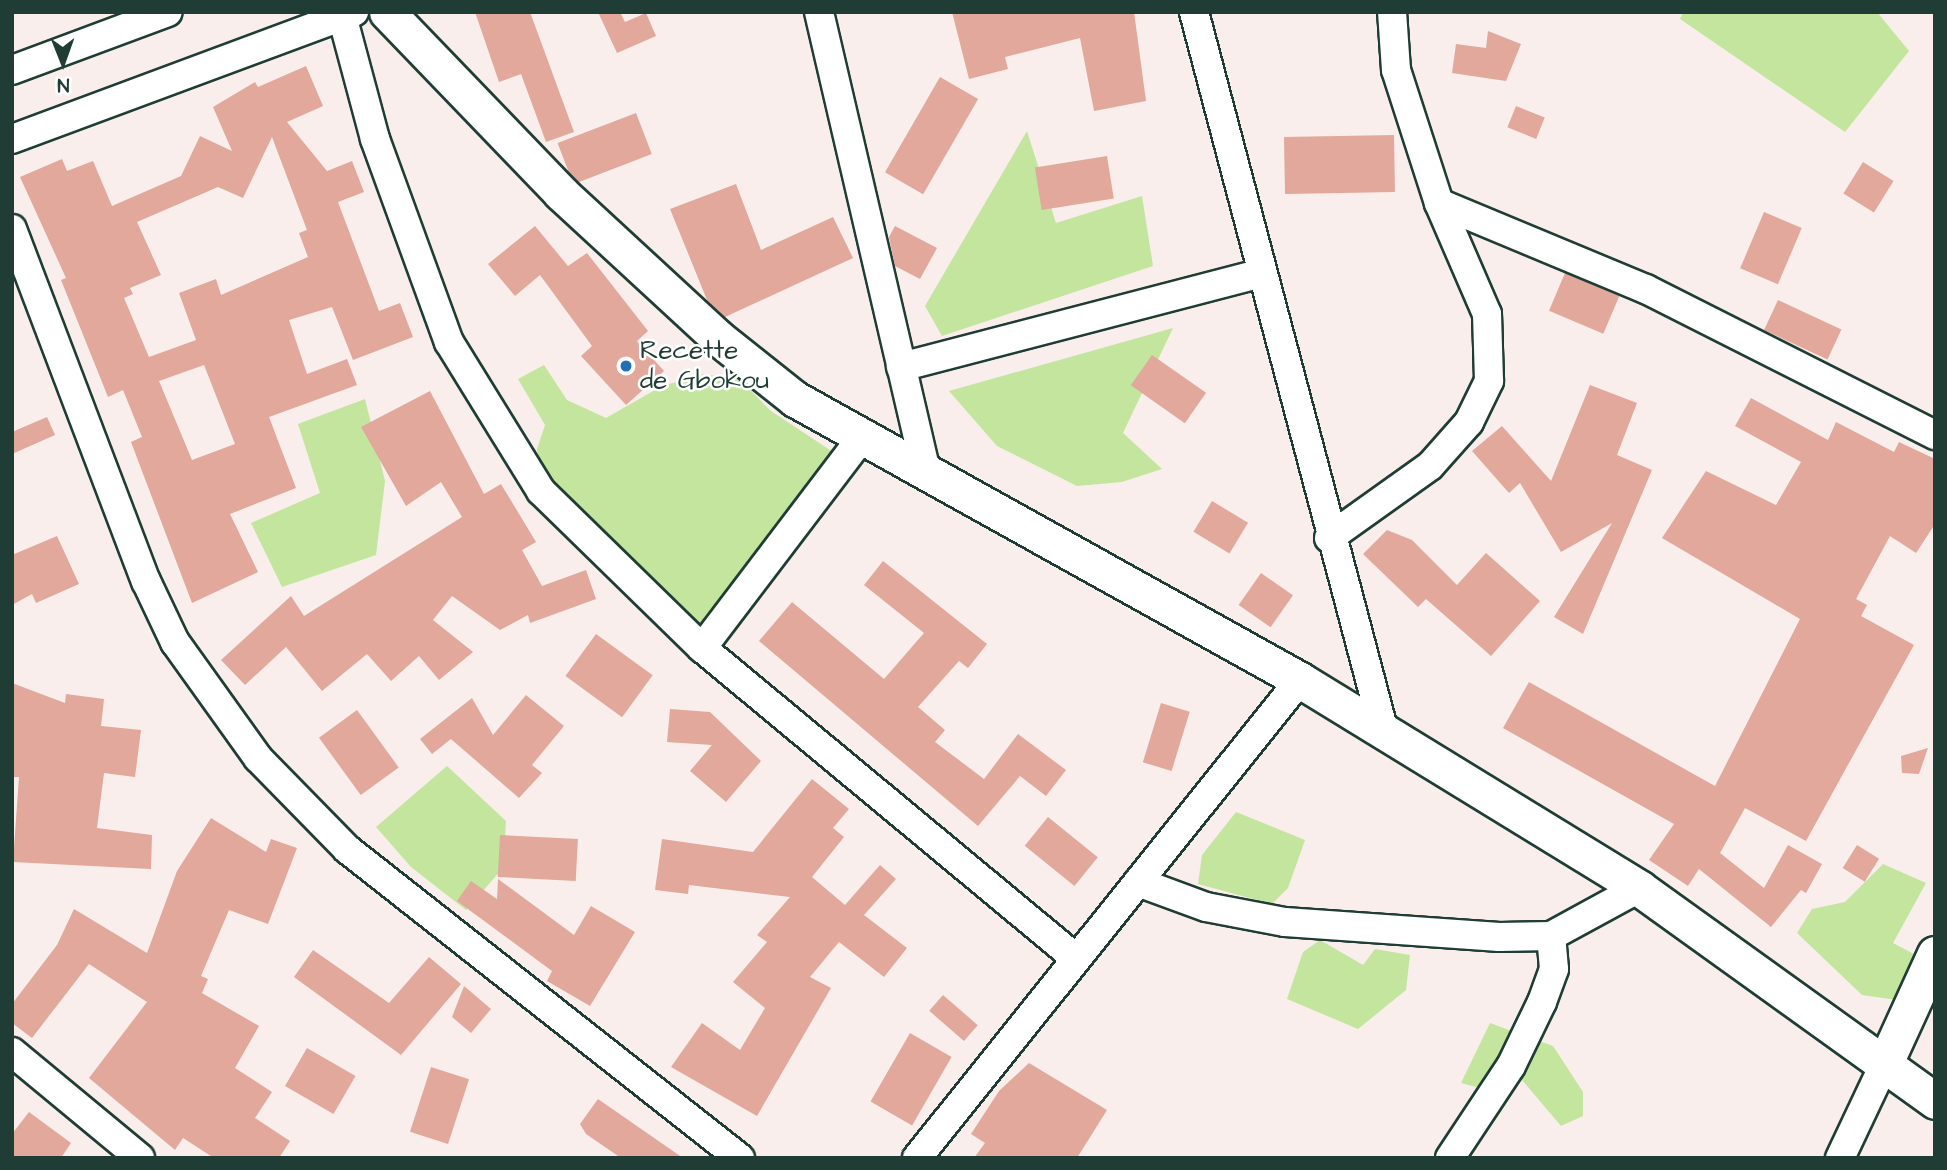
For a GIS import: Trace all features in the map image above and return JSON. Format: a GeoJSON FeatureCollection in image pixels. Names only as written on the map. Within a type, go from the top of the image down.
{"type":"FeatureCollection","features":[{"type":"Feature","properties":{"kind":"street"},"geometry":{"type":"LineString","coordinates":[[12,70],[168,12]]}},
{"type":"Feature","properties":{"kind":"street"},"geometry":{"type":"LineString","coordinates":[[387,12],[561,193],[717,337],[795,400],[860,440],[1300,680],[1639,888],[1935,1101]]}},
{"type":"Feature","properties":{"kind":"street"},"geometry":{"type":"LineString","coordinates":[[818,12],[927,475]]}},
{"type":"Feature","properties":{"kind":"street"},"geometry":{"type":"LineString","coordinates":[[1194,12],[1329,538],[1384,733]]}},
{"type":"Feature","properties":{"kind":"street"},"geometry":{"type":"LineString","coordinates":[[1329,538],[1430,466],[1469,422],[1489,381],[1487,314],[1439,203],[1396,70],[1392,12]]}},
{"type":"Feature","properties":{"kind":"street"},"geometry":{"type":"LineString","coordinates":[[12,139],[346,14],[375,139],[444,329],[486,409],[541,491],[702,648],[1076,959]]}},
{"type":"Feature","properties":{"kind":"street"},"geometry":{"type":"LineString","coordinates":[[1439,203],[1646,289],[1935,435]]}},
{"type":"Feature","properties":{"kind":"street"},"geometry":{"type":"LineString","coordinates":[[12,229],[152,593],[175,642],[258,758],[347,849],[740,1158]]}},
{"type":"Feature","properties":{"kind":"street"},"geometry":{"type":"LineString","coordinates":[[901,367],[1262,273]]}},
{"type":"Feature","properties":{"kind":"street"},"geometry":{"type":"LineString","coordinates":[[702,648],[860,440]]}},
{"type":"Feature","properties":{"kind":"street"},"geometry":{"type":"LineString","coordinates":[[917,1158],[1300,680]]}},
{"type":"Feature","properties":{"kind":"street"},"geometry":{"type":"LineString","coordinates":[[1138,882],[1206,907],[1285,922],[1551,936],[1639,888]]}},
{"type":"Feature","properties":{"kind":"street"},"geometry":{"type":"LineString","coordinates":[[1450,1158],[1511,1066],[1542,1002],[1553,969],[1551,936]]}},
{"type":"Feature","properties":{"kind":"street"},"geometry":{"type":"LineString","coordinates":[[1840,1158],[1935,954]]}},
{"type":"Feature","properties":{"kind":"street"},"geometry":{"type":"LineString","coordinates":[[12,1052],[140,1158]]}},
{"type":"Feature","properties":{"kind":"green space"},"geometry":{"type":"Polygon","coordinates":[[[1683,12],[1877,12],[1909,51],[1845,132],[1680,19],[1683,12]]]}},
{"type":"Feature","properties":{"kind":"green space"},"geometry":{"type":"Polygon","coordinates":[[[1027,131],[1056,223],[1142,196],[1153,266],[942,336],[925,306],[1027,131]]]}},
{"type":"Feature","properties":{"kind":"green space"},"geometry":{"type":"Polygon","coordinates":[[[1173,328],[1123,433],[1162,469],[1122,482],[1077,486],[997,446],[949,391],[1173,328]]]}},
{"type":"Feature","properties":{"kind":"green space"},"geometry":{"type":"Polygon","coordinates":[[[544,365],[567,400],[606,418],[662,386],[704,374],[740,380],[771,411],[845,460],[702,648],[541,491],[537,449],[545,425],[518,379],[544,365]]]}},
{"type":"Feature","properties":{"kind":"green space"},"geometry":{"type":"Polygon","coordinates":[[[365,399],[385,481],[376,555],[282,587],[251,523],[320,493],[298,424],[365,399]]]}},
{"type":"Feature","properties":{"kind":"green space"},"geometry":{"type":"Polygon","coordinates":[[[447,766],[506,821],[503,868],[466,910],[411,867],[376,827],[447,766]]]}},
{"type":"Feature","properties":{"kind":"green space"},"geometry":{"type":"Polygon","coordinates":[[[1236,812],[1305,840],[1288,888],[1272,904],[1198,884],[1202,855],[1236,812]]]}},
{"type":"Feature","properties":{"kind":"green space"},"geometry":{"type":"Polygon","coordinates":[[[1883,864],[1926,883],[1893,943],[1931,963],[1904,1001],[1862,995],[1797,933],[1812,909],[1845,902],[1883,864]]]}},
{"type":"Feature","properties":{"kind":"green space"},"geometry":{"type":"Polygon","coordinates":[[[1320,940],[1363,965],[1375,949],[1410,955],[1406,990],[1358,1029],[1287,999],[1303,952],[1320,940]]]}},
{"type":"Feature","properties":{"kind":"green space"},"geometry":{"type":"Polygon","coordinates":[[[1490,1023],[1553,1046],[1583,1092],[1583,1116],[1561,1126],[1511,1067],[1495,1092],[1461,1083],[1490,1023]]]}},
{"type":"Feature","properties":{"kind":"building"},"geometry":{"type":"Polygon","coordinates":[[[475,12],[530,12],[574,132],[546,142],[521,74],[499,82],[475,12]]]}},
{"type":"Feature","properties":{"kind":"building"},"geometry":{"type":"Polygon","coordinates":[[[598,12],[620,12],[625,22],[646,13],[656,36],[617,53],[598,12]]]}},
{"type":"Feature","properties":{"kind":"building"},"geometry":{"type":"Polygon","coordinates":[[[952,12],[1134,12],[1146,101],[1094,111],[1080,38],[1005,57],[1008,69],[969,79],[952,12]]]}},
{"type":"Feature","properties":{"kind":"building"},"geometry":{"type":"Polygon","coordinates":[[[1488,31],[1521,44],[1506,81],[1452,73],[1456,44],[1486,48],[1488,31]]]}},
{"type":"Feature","properties":{"kind":"building"},"geometry":{"type":"Polygon","coordinates":[[[306,66],[323,106],[287,122],[327,171],[352,161],[364,192],[338,202],[379,311],[400,303],[413,337],[353,360],[332,307],[289,320],[307,374],[347,359],[357,385],[269,417],[296,488],[230,514],[258,572],[192,603],[131,442],[142,437],[123,390],[108,397],[61,280],[66,278],[20,177],[62,159],[67,171],[93,161],[112,206],[181,176],[200,136],[232,151],[213,107],[255,82],[258,87],[306,66]],[[272,137],[243,198],[218,187],[137,222],[161,275],[130,288],[133,294],[124,298],[149,357],[196,340],[179,293],[216,279],[221,295],[308,257],[299,233],[307,230],[272,137]],[[204,365],[159,381],[192,460],[235,444],[204,365]]]}},
{"type":"Feature","properties":{"kind":"building"},"geometry":{"type":"Polygon","coordinates":[[[940,77],[978,99],[923,194],[885,172],[940,77]]]}},
{"type":"Feature","properties":{"kind":"building"},"geometry":{"type":"Polygon","coordinates":[[[1516,106],[1545,118],[1536,139],[1507,127],[1516,106]]]}},
{"type":"Feature","properties":{"kind":"building"},"geometry":{"type":"Polygon","coordinates":[[[636,113],[652,154],[573,184],[558,143],[636,113]]]}},
{"type":"Feature","properties":{"kind":"building"},"geometry":{"type":"Polygon","coordinates":[[[1394,135],[1395,192],[1285,194],[1284,137],[1394,135]]]}},
{"type":"Feature","properties":{"kind":"building"},"geometry":{"type":"Polygon","coordinates":[[[1107,156],[1114,198],[1042,210],[1035,167],[1107,156]]]}},
{"type":"Feature","properties":{"kind":"building"},"geometry":{"type":"Polygon","coordinates":[[[1863,162],[1894,181],[1874,212],[1843,193],[1863,162]]]}},
{"type":"Feature","properties":{"kind":"building"},"geometry":{"type":"Polygon","coordinates":[[[736,184],[761,250],[833,217],[853,258],[725,317],[707,300],[670,209],[736,184]]]}},
{"type":"Feature","properties":{"kind":"building"},"geometry":{"type":"Polygon","coordinates":[[[1764,212],[1802,228],[1778,284],[1740,268],[1764,212]]]}},
{"type":"Feature","properties":{"kind":"building"},"geometry":{"type":"Polygon","coordinates":[[[535,226],[568,266],[587,253],[648,331],[637,341],[664,371],[626,405],[581,356],[592,346],[540,275],[515,296],[488,264],[535,226]]]}},
{"type":"Feature","properties":{"kind":"building"},"geometry":{"type":"Polygon","coordinates":[[[895,226],[937,248],[920,279],[895,266],[889,237],[895,226]]]}},
{"type":"Feature","properties":{"kind":"building"},"geometry":{"type":"Polygon","coordinates":[[[1565,273],[1619,296],[1603,334],[1549,311],[1565,273]]]}},
{"type":"Feature","properties":{"kind":"building"},"geometry":{"type":"Polygon","coordinates":[[[1778,300],[1841,330],[1827,359],[1764,330],[1778,300]]]}},
{"type":"Feature","properties":{"kind":"building"},"geometry":{"type":"Polygon","coordinates":[[[1152,355],[1206,393],[1185,423],[1131,385],[1152,355]]]}},
{"type":"Feature","properties":{"kind":"building"},"geometry":{"type":"Polygon","coordinates":[[[1590,385],[1637,403],[1617,455],[1652,470],[1583,634],[1554,617],[1612,523],[1561,552],[1520,483],[1509,493],[1472,451],[1502,426],[1551,481],[1590,385]]]}},
{"type":"Feature","properties":{"kind":"building"},"geometry":{"type":"Polygon","coordinates":[[[430,391],[484,494],[501,484],[536,542],[522,550],[542,586],[586,570],[596,599],[530,623],[528,615],[500,630],[452,596],[433,620],[473,652],[439,680],[419,656],[391,681],[367,654],[322,691],[286,647],[245,685],[221,660],[291,596],[304,616],[462,517],[441,482],[406,506],[361,427],[430,391]]]}},
{"type":"Feature","properties":{"kind":"building"},"geometry":{"type":"Polygon","coordinates":[[[1751,398],[1828,440],[1836,422],[1894,452],[1899,442],[1935,459],[1935,524],[1916,553],[1890,536],[1856,599],[1867,605],[1861,616],[1914,645],[1806,841],[1745,808],[1720,853],[1764,888],[1788,845],[1822,864],[1806,893],[1801,890],[1771,927],[1699,869],[1688,886],[1649,860],[1674,824],[1503,728],[1529,682],[1715,786],[1800,619],[1662,538],[1706,471],[1776,505],[1801,462],[1735,426],[1751,398]]]}},
{"type":"Feature","properties":{"kind":"building"},"geometry":{"type":"Polygon","coordinates":[[[47,417],[55,435],[12,454],[12,432],[47,417]]]}},
{"type":"Feature","properties":{"kind":"building"},"geometry":{"type":"Polygon","coordinates":[[[1212,501],[1248,523],[1229,553],[1193,532],[1212,501]]]}},
{"type":"Feature","properties":{"kind":"building"},"geometry":{"type":"Polygon","coordinates":[[[1387,530],[1412,540],[1457,585],[1486,553],[1540,601],[1491,656],[1426,599],[1418,607],[1363,554],[1387,530]]]}},
{"type":"Feature","properties":{"kind":"building"},"geometry":{"type":"Polygon","coordinates":[[[57,536],[79,584],[36,603],[32,594],[12,605],[12,555],[57,536]]]}},
{"type":"Feature","properties":{"kind":"building"},"geometry":{"type":"Polygon","coordinates":[[[883,561],[987,644],[968,668],[959,661],[918,707],[945,730],[935,742],[984,779],[1018,734],[1066,770],[1046,796],[1020,776],[978,826],[759,641],[792,602],[884,679],[924,633],[864,585],[883,561]]]}},
{"type":"Feature","properties":{"kind":"building"},"geometry":{"type":"Polygon","coordinates":[[[1261,573],[1293,595],[1271,627],[1239,605],[1261,573]]]}},
{"type":"Feature","properties":{"kind":"building"},"geometry":{"type":"Polygon","coordinates":[[[596,634],[653,675],[622,717],[565,676],[596,634]]]}},
{"type":"Feature","properties":{"kind":"building"},"geometry":{"type":"Polygon","coordinates":[[[12,683],[65,703],[66,694],[104,699],[101,726],[141,730],[135,777],[104,773],[97,828],[152,835],[151,869],[13,862],[19,777],[13,777],[12,683]]]}},
{"type":"Feature","properties":{"kind":"building"},"geometry":{"type":"Polygon","coordinates":[[[526,695],[564,726],[532,765],[542,773],[519,798],[451,739],[432,754],[420,739],[472,698],[493,735],[526,695]]]}},
{"type":"Feature","properties":{"kind":"building"},"geometry":{"type":"Polygon","coordinates":[[[1161,703],[1190,712],[1172,771],[1143,762],[1161,703]]]}},
{"type":"Feature","properties":{"kind":"building"},"geometry":{"type":"Polygon","coordinates":[[[670,709],[710,712],[761,761],[726,802],[690,771],[712,745],[667,742],[670,709]]]}},
{"type":"Feature","properties":{"kind":"building"},"geometry":{"type":"Polygon","coordinates":[[[357,710],[399,767],[361,795],[319,738],[357,710]]]}},
{"type":"Feature","properties":{"kind":"building"},"geometry":{"type":"Polygon","coordinates":[[[1928,748],[1919,774],[1902,773],[1901,756],[1928,748]]]}},
{"type":"Feature","properties":{"kind":"building"},"geometry":{"type":"Polygon","coordinates":[[[812,779],[849,809],[833,828],[844,837],[812,877],[845,905],[880,865],[896,879],[864,915],[907,948],[884,977],[839,942],[810,977],[831,988],[757,1116],[671,1067],[702,1023],[740,1050],[765,1008],[733,982],[767,942],[757,935],[790,897],[689,885],[688,894],[655,890],[662,839],[753,852],[812,779]]]}},
{"type":"Feature","properties":{"kind":"building"},"geometry":{"type":"Polygon","coordinates":[[[1048,817],[1098,857],[1074,886],[1025,846],[1048,817]]]}},
{"type":"Feature","properties":{"kind":"building"},"geometry":{"type":"Polygon","coordinates":[[[211,818],[266,852],[271,839],[297,848],[268,924],[229,910],[201,976],[208,979],[202,993],[259,1026],[235,1068],[272,1092],[255,1118],[290,1141],[279,1158],[214,1158],[183,1138],[175,1150],[89,1078],[147,1002],[89,964],[32,1038],[12,1023],[12,1004],[57,945],[74,909],[147,953],[177,871],[211,818]]]}},
{"type":"Feature","properties":{"kind":"building"},"geometry":{"type":"Polygon","coordinates":[[[500,835],[578,839],[576,881],[498,877],[500,835]]]}},
{"type":"Feature","properties":{"kind":"building"},"geometry":{"type":"Polygon","coordinates":[[[1857,845],[1879,859],[1865,882],[1843,868],[1857,845]]]}},
{"type":"Feature","properties":{"kind":"building"},"geometry":{"type":"Polygon","coordinates":[[[498,879],[574,935],[591,906],[635,932],[590,1006],[547,981],[552,971],[457,901],[471,881],[497,899],[498,879]]]}},
{"type":"Feature","properties":{"kind":"building"},"geometry":{"type":"Polygon","coordinates":[[[313,950],[389,1003],[429,957],[461,984],[401,1055],[294,977],[313,950]]]}},
{"type":"Feature","properties":{"kind":"building"},"geometry":{"type":"Polygon","coordinates":[[[464,986],[491,1009],[471,1033],[452,1017],[464,986]]]}},
{"type":"Feature","properties":{"kind":"building"},"geometry":{"type":"Polygon","coordinates":[[[943,995],[978,1025],[964,1041],[929,1011],[943,995]]]}},
{"type":"Feature","properties":{"kind":"building"},"geometry":{"type":"Polygon","coordinates":[[[910,1033],[952,1057],[912,1125],[870,1101],[910,1033]]]}},
{"type":"Feature","properties":{"kind":"building"},"geometry":{"type":"Polygon","coordinates":[[[307,1048],[355,1076],[333,1114],[285,1086],[307,1048]]]}},
{"type":"Feature","properties":{"kind":"building"},"geometry":{"type":"Polygon","coordinates":[[[1029,1063],[1107,1110],[1077,1158],[974,1158],[985,1143],[971,1134],[999,1091],[1029,1063]]]}},
{"type":"Feature","properties":{"kind":"building"},"geometry":{"type":"Polygon","coordinates":[[[431,1067],[469,1079],[448,1144],[410,1132],[431,1067]]]}},
{"type":"Feature","properties":{"kind":"building"},"geometry":{"type":"Polygon","coordinates":[[[598,1099],[683,1158],[621,1158],[586,1134],[580,1124],[598,1099]]]}},
{"type":"Feature","properties":{"kind":"building"},"geometry":{"type":"Polygon","coordinates":[[[29,1112],[71,1143],[61,1158],[12,1158],[12,1134],[29,1112]]]}},
{"type":"Feature","properties":{"kind":"place","name":"Recette de Gbokou"},"geometry":{"type":"Point","coordinates":[626,366]}}]}
